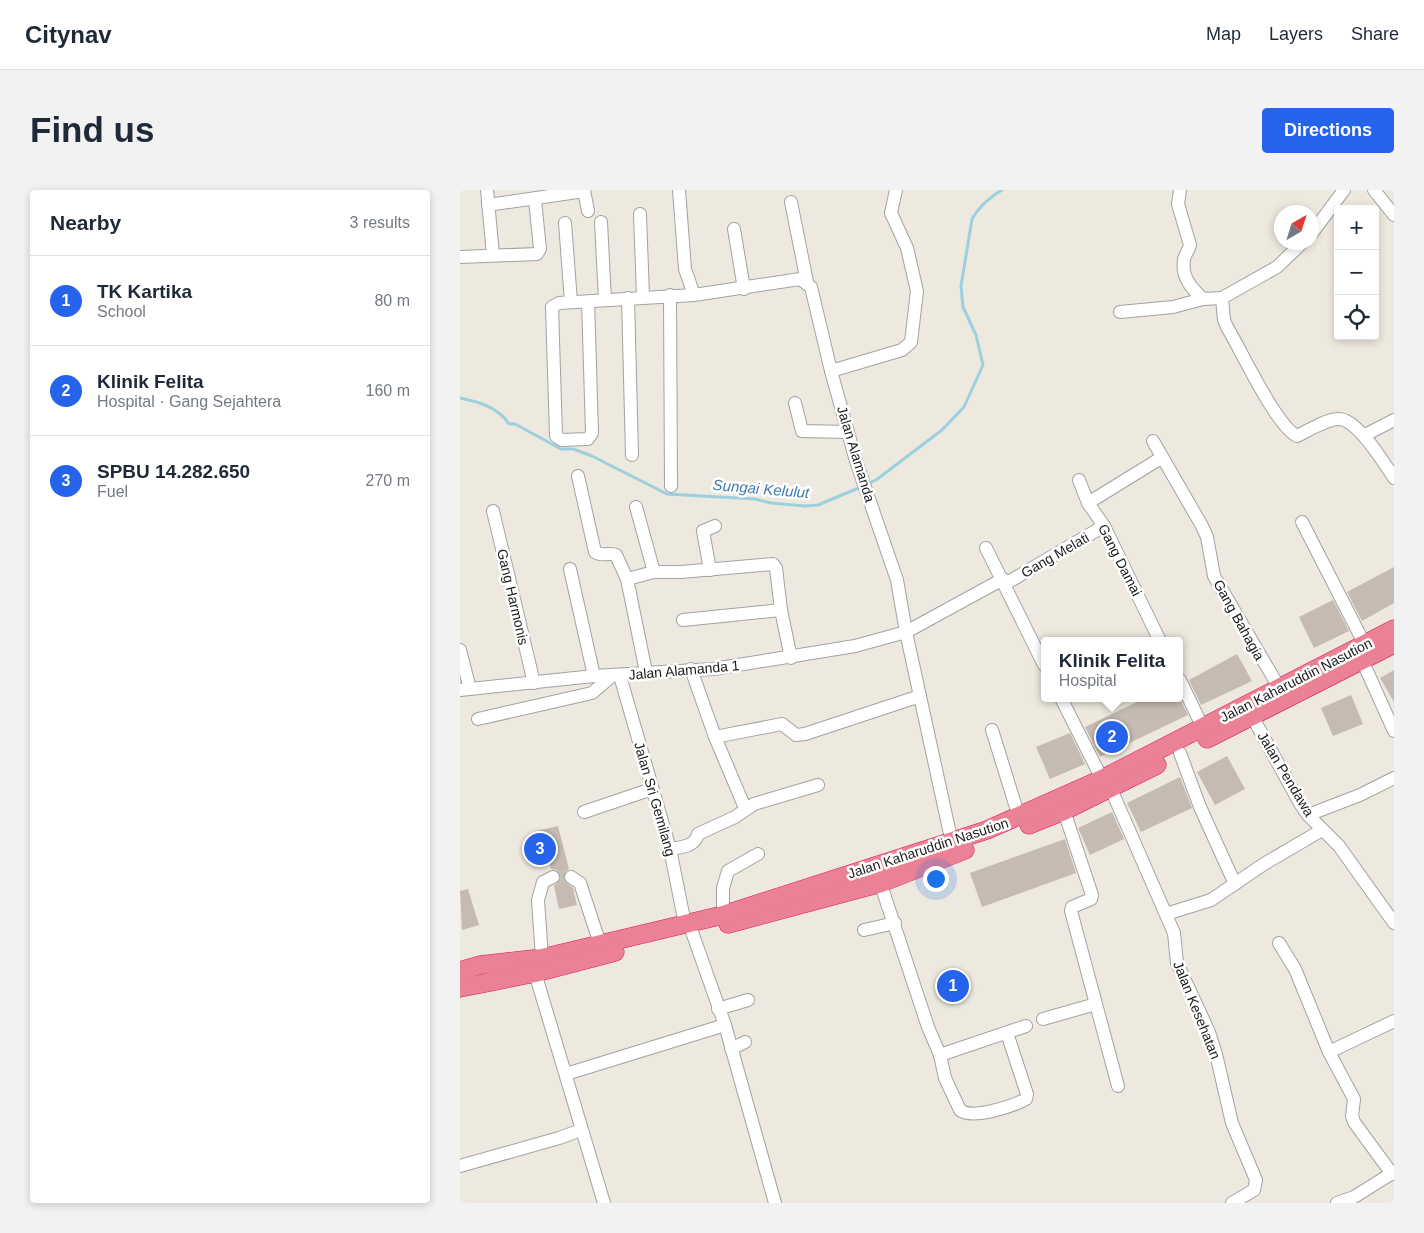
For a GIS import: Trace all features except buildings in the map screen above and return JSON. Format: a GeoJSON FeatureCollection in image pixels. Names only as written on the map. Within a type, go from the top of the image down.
{"type":"FeatureCollection","features":[{"type":"Feature","properties":{"kind":"highway","name":"Jalan Kaharuddin Nasution"},"geometry":{"type":"LineString","coordinates":[[460,988],[539,965],[689,928],[723,914],[878,874],[952,843],[1107,784],[1180,753],[1253,718],[1364,652],[1394,629]]}},
{"type":"Feature","properties":{"kind":"highway","name":"Jalan Kaharuddin Nasution"},"geometry":{"type":"LineString","coordinates":[[460,971],[480,965],[539,965],[600,944],[774,913],[878,874],[1064,811],[1203,728],[1280,689],[1364,652],[1394,644]]}},
{"type":"Feature","properties":{"kind":"street"},"geometry":{"type":"LineString","coordinates":[[487,190],[493,256]]}},
{"type":"Feature","properties":{"kind":"street"},"geometry":{"type":"LineString","coordinates":[[680,190],[685,270],[694,295]]}},
{"type":"Feature","properties":{"kind":"street"},"geometry":{"type":"LineString","coordinates":[[831,371],[902,350],[911,342],[917,291],[905,244],[891,213],[896,190]]}},
{"type":"Feature","properties":{"kind":"street"},"geometry":{"type":"LineString","coordinates":[[1180,190],[1178,204],[1190,245],[1184,258],[1184,269],[1187,280],[1203,299]]}},
{"type":"Feature","properties":{"kind":"street"},"geometry":{"type":"LineString","coordinates":[[1338,205],[1344,190]]}},
{"type":"Feature","properties":{"kind":"street"},"geometry":{"type":"LineString","coordinates":[[1374,190],[1394,215]]}},
{"type":"Feature","properties":{"kind":"street"},"geometry":{"type":"LineString","coordinates":[[488,205],[535,200],[584,191],[588,211]]}},
{"type":"Feature","properties":{"kind":"street"},"geometry":{"type":"LineString","coordinates":[[460,257],[537,254],[540,249],[535,200]]}},
{"type":"Feature","properties":{"kind":"street","name":"Jalan Alamanda"},"geometry":{"type":"LineString","coordinates":[[791,202],[807,282],[811,286],[848,432],[866,492],[897,580],[906,632],[952,843]]}},
{"type":"Feature","properties":{"kind":"street"},"geometry":{"type":"LineString","coordinates":[[1319,226],[1334,212]]}},
{"type":"Feature","properties":{"kind":"street"},"geometry":{"type":"LineString","coordinates":[[640,214],[643,297]]}},
{"type":"Feature","properties":{"kind":"street"},"geometry":{"type":"LineString","coordinates":[[565,222],[572,302]]}},
{"type":"Feature","properties":{"kind":"street"},"geometry":{"type":"LineString","coordinates":[[601,222],[605,300]]}},
{"type":"Feature","properties":{"kind":"street"},"geometry":{"type":"LineString","coordinates":[[734,229],[744,289]]}},
{"type":"Feature","properties":{"kind":"street"},"geometry":{"type":"LineString","coordinates":[[1120,312],[1173,308],[1203,299],[1222,298],[1278,267],[1295,250]]}},
{"type":"Feature","properties":{"kind":"street"},"geometry":{"type":"LineString","coordinates":[[588,301],[592,433],[588,439],[562,440],[556,436],[552,307],[555,304],[572,302],[670,295],[694,295],[744,289],[800,279],[807,282]]}},
{"type":"Feature","properties":{"kind":"street"},"geometry":{"type":"LineString","coordinates":[[670,295],[671,486]]}},
{"type":"Feature","properties":{"kind":"street"},"geometry":{"type":"LineString","coordinates":[[628,298],[632,456]]}},
{"type":"Feature","properties":{"kind":"street"},"geometry":{"type":"LineString","coordinates":[[1222,298],[1224,320],[1227,327],[1278,415],[1292,433],[1297,436],[1339,419],[1364,435],[1394,478]]}},
{"type":"Feature","properties":{"kind":"street"},"geometry":{"type":"LineString","coordinates":[[795,403],[802,431],[848,432]]}},
{"type":"Feature","properties":{"kind":"street"},"geometry":{"type":"LineString","coordinates":[[1364,435],[1394,420]]}},
{"type":"Feature","properties":{"kind":"street","name":"Gang Bahagia"},"geometry":{"type":"LineString","coordinates":[[1153,441],[1207,536],[1214,576],[1280,689]]}},
{"type":"Feature","properties":{"kind":"street"},"geometry":{"type":"LineString","coordinates":[[1088,503],[1161,458]]}},
{"type":"Feature","properties":{"kind":"street"},"geometry":{"type":"LineString","coordinates":[[578,476],[595,552],[600,555],[611,553],[616,556],[627,578],[646,672]]}},
{"type":"Feature","properties":{"kind":"street","name":"Gang Damai"},"geometry":{"type":"LineString","coordinates":[[1079,480],[1088,503],[1104,526],[1158,637]]}},
{"type":"Feature","properties":{"kind":"street"},"geometry":{"type":"LineString","coordinates":[[636,507],[654,572]]}},
{"type":"Feature","properties":{"kind":"street","name":"Gang Harmonis"},"geometry":{"type":"LineString","coordinates":[[492,511],[534,683]]}},
{"type":"Feature","properties":{"kind":"street"},"geometry":{"type":"LineString","coordinates":[[1302,522],[1364,652],[1394,731]]}},
{"type":"Feature","properties":{"kind":"street"},"geometry":{"type":"LineString","coordinates":[[710,570],[703,531],[715,526]]}},
{"type":"Feature","properties":{"kind":"street","name":"Gang Melati"},"geometry":{"type":"LineString","coordinates":[[906,632],[1004,582],[1104,526]]}},
{"type":"Feature","properties":{"kind":"street"},"geometry":{"type":"LineString","coordinates":[[986,548],[1041,656]]}},
{"type":"Feature","properties":{"kind":"street"},"geometry":{"type":"LineString","coordinates":[[627,578],[654,572],[710,570],[773,564],[776,568],[781,610],[791,658]]}},
{"type":"Feature","properties":{"kind":"street"},"geometry":{"type":"LineString","coordinates":[[570,569],[594,676]]}},
{"type":"Feature","properties":{"kind":"street"},"geometry":{"type":"LineString","coordinates":[[683,620],[781,610]]}},
{"type":"Feature","properties":{"kind":"street","name":"Jalan Alamanda 1"},"geometry":{"type":"LineString","coordinates":[[465,689],[594,676],[713,669],[791,658],[855,646],[906,632]]}},
{"type":"Feature","properties":{"kind":"street"},"geometry":{"type":"LineString","coordinates":[[460,650],[465,689]]}},
{"type":"Feature","properties":{"kind":"street"},"geometry":{"type":"LineString","coordinates":[[691,669],[715,737],[745,808]]}},
{"type":"Feature","properties":{"kind":"street"},"geometry":{"type":"LineString","coordinates":[[478,718],[592,693],[617,675]]}},
{"type":"Feature","properties":{"kind":"street","name":"Jalan Sri Gemilang"},"geometry":{"type":"LineString","coordinates":[[617,675],[670,849],[689,928],[725,1025],[775,1203]]}},
{"type":"Feature","properties":{"kind":"street"},"geometry":{"type":"LineString","coordinates":[[1183,686],[1203,728]]}},
{"type":"Feature","properties":{"kind":"street"},"geometry":{"type":"LineString","coordinates":[[715,737],[782,724],[796,736],[920,696]]}},
{"type":"Feature","properties":{"kind":"street","name":"Jalan Kesehatan"},"geometry":{"type":"LineString","coordinates":[[1063,702],[1107,784],[1166,914],[1174,933],[1177,962],[1209,1032],[1232,1123],[1256,1180],[1254,1190],[1237,1202]]}},
{"type":"Feature","properties":{"kind":"street","name":"Jalan Pendawa"},"geometry":{"type":"LineString","coordinates":[[1253,718],[1308,814],[1339,846],[1394,923]]}},
{"type":"Feature","properties":{"kind":"street"},"geometry":{"type":"LineString","coordinates":[[992,730],[1019,817]]}},
{"type":"Feature","properties":{"kind":"street"},"geometry":{"type":"LineString","coordinates":[[1180,753],[1200,807],[1235,884]]}},
{"type":"Feature","properties":{"kind":"street"},"geometry":{"type":"LineString","coordinates":[[1308,814],[1360,794],[1394,778]]}},
{"type":"Feature","properties":{"kind":"street"},"geometry":{"type":"LineString","coordinates":[[670,849],[690,845],[696,840],[698,834],[735,817],[745,808],[783,794],[818,785]]}},
{"type":"Feature","properties":{"kind":"street"},"geometry":{"type":"LineString","coordinates":[[584,812],[652,789]]}},
{"type":"Feature","properties":{"kind":"street"},"geometry":{"type":"LineString","coordinates":[[1064,811],[1092,895],[1091,899],[1072,906],[1070,911],[1118,1086]]}},
{"type":"Feature","properties":{"kind":"street"},"geometry":{"type":"LineString","coordinates":[[1166,914],[1211,900],[1322,830]]}},
{"type":"Feature","properties":{"kind":"street"},"geometry":{"type":"LineString","coordinates":[[723,914],[723,888],[728,871],[758,854]]}},
{"type":"Feature","properties":{"kind":"street"},"geometry":{"type":"LineString","coordinates":[[878,874],[928,1027],[940,1055],[944,1078],[962,1112],[973,1115],[1022,1101],[1027,1094],[1007,1033]]}},
{"type":"Feature","properties":{"kind":"street"},"geometry":{"type":"LineString","coordinates":[[552,877],[543,882],[538,900],[539,965],[566,1074],[604,1203]]}},
{"type":"Feature","properties":{"kind":"street"},"geometry":{"type":"LineString","coordinates":[[571,877],[580,883],[600,944]]}},
{"type":"Feature","properties":{"kind":"street"},"geometry":{"type":"LineString","coordinates":[[864,930],[895,924]]}},
{"type":"Feature","properties":{"kind":"street"},"geometry":{"type":"LineString","coordinates":[[1279,943],[1295,969],[1329,1052],[1354,1098],[1352,1116],[1354,1122],[1393,1173],[1354,1198],[1337,1203]]}},
{"type":"Feature","properties":{"kind":"street"},"geometry":{"type":"LineString","coordinates":[[718,1009],[748,1000]]}},
{"type":"Feature","properties":{"kind":"street"},"geometry":{"type":"LineString","coordinates":[[1043,1019],[1096,1004]]}},
{"type":"Feature","properties":{"kind":"street"},"geometry":{"type":"LineString","coordinates":[[1329,1052],[1394,1021]]}},
{"type":"Feature","properties":{"kind":"street"},"geometry":{"type":"LineString","coordinates":[[566,1074],[725,1025]]}},
{"type":"Feature","properties":{"kind":"street"},"geometry":{"type":"LineString","coordinates":[[940,1055],[1026,1026]]}},
{"type":"Feature","properties":{"kind":"street"},"geometry":{"type":"LineString","coordinates":[[731,1049],[745,1042]]}},
{"type":"Feature","properties":{"kind":"street"},"geometry":{"type":"LineString","coordinates":[[460,1166],[582,1130]]}},
{"type":"Feature","properties":{"kind":"waterway","name":"Sungai Kelulut"},"geometry":{"type":"LineString","coordinates":[[867,484],[876,480],[942,430],[964,407],[983,365],[976,335],[963,307],[961,286],[972,219],[985,203],[1002,190]]}},
{"type":"Feature","properties":{"kind":"waterway","name":"Sungai Kelulut"},"geometry":{"type":"LineString","coordinates":[[460,398],[488,406],[505,418],[509,424],[515,424],[561,449],[573,449],[592,456],[667,494],[755,499],[771,503],[805,506],[818,505],[861,487]]}},
{"type":"Feature","properties":{"kind":"tunnel"},"geometry":{"type":"LineString","coordinates":[[553,877],[571,877]]}},
{"type":"Feature","properties":{"kind":"place","name":"Klinik Felita"},"geometry":{"type":"Point","coordinates":[1112,737]}},
{"type":"Feature","properties":{"kind":"place","name":"SPBU 14.282.650"},"geometry":{"type":"Point","coordinates":[540,849]}},
{"type":"Feature","properties":{"kind":"place","name":"TK Kartika"},"geometry":{"type":"Point","coordinates":[953,986]}}]}
